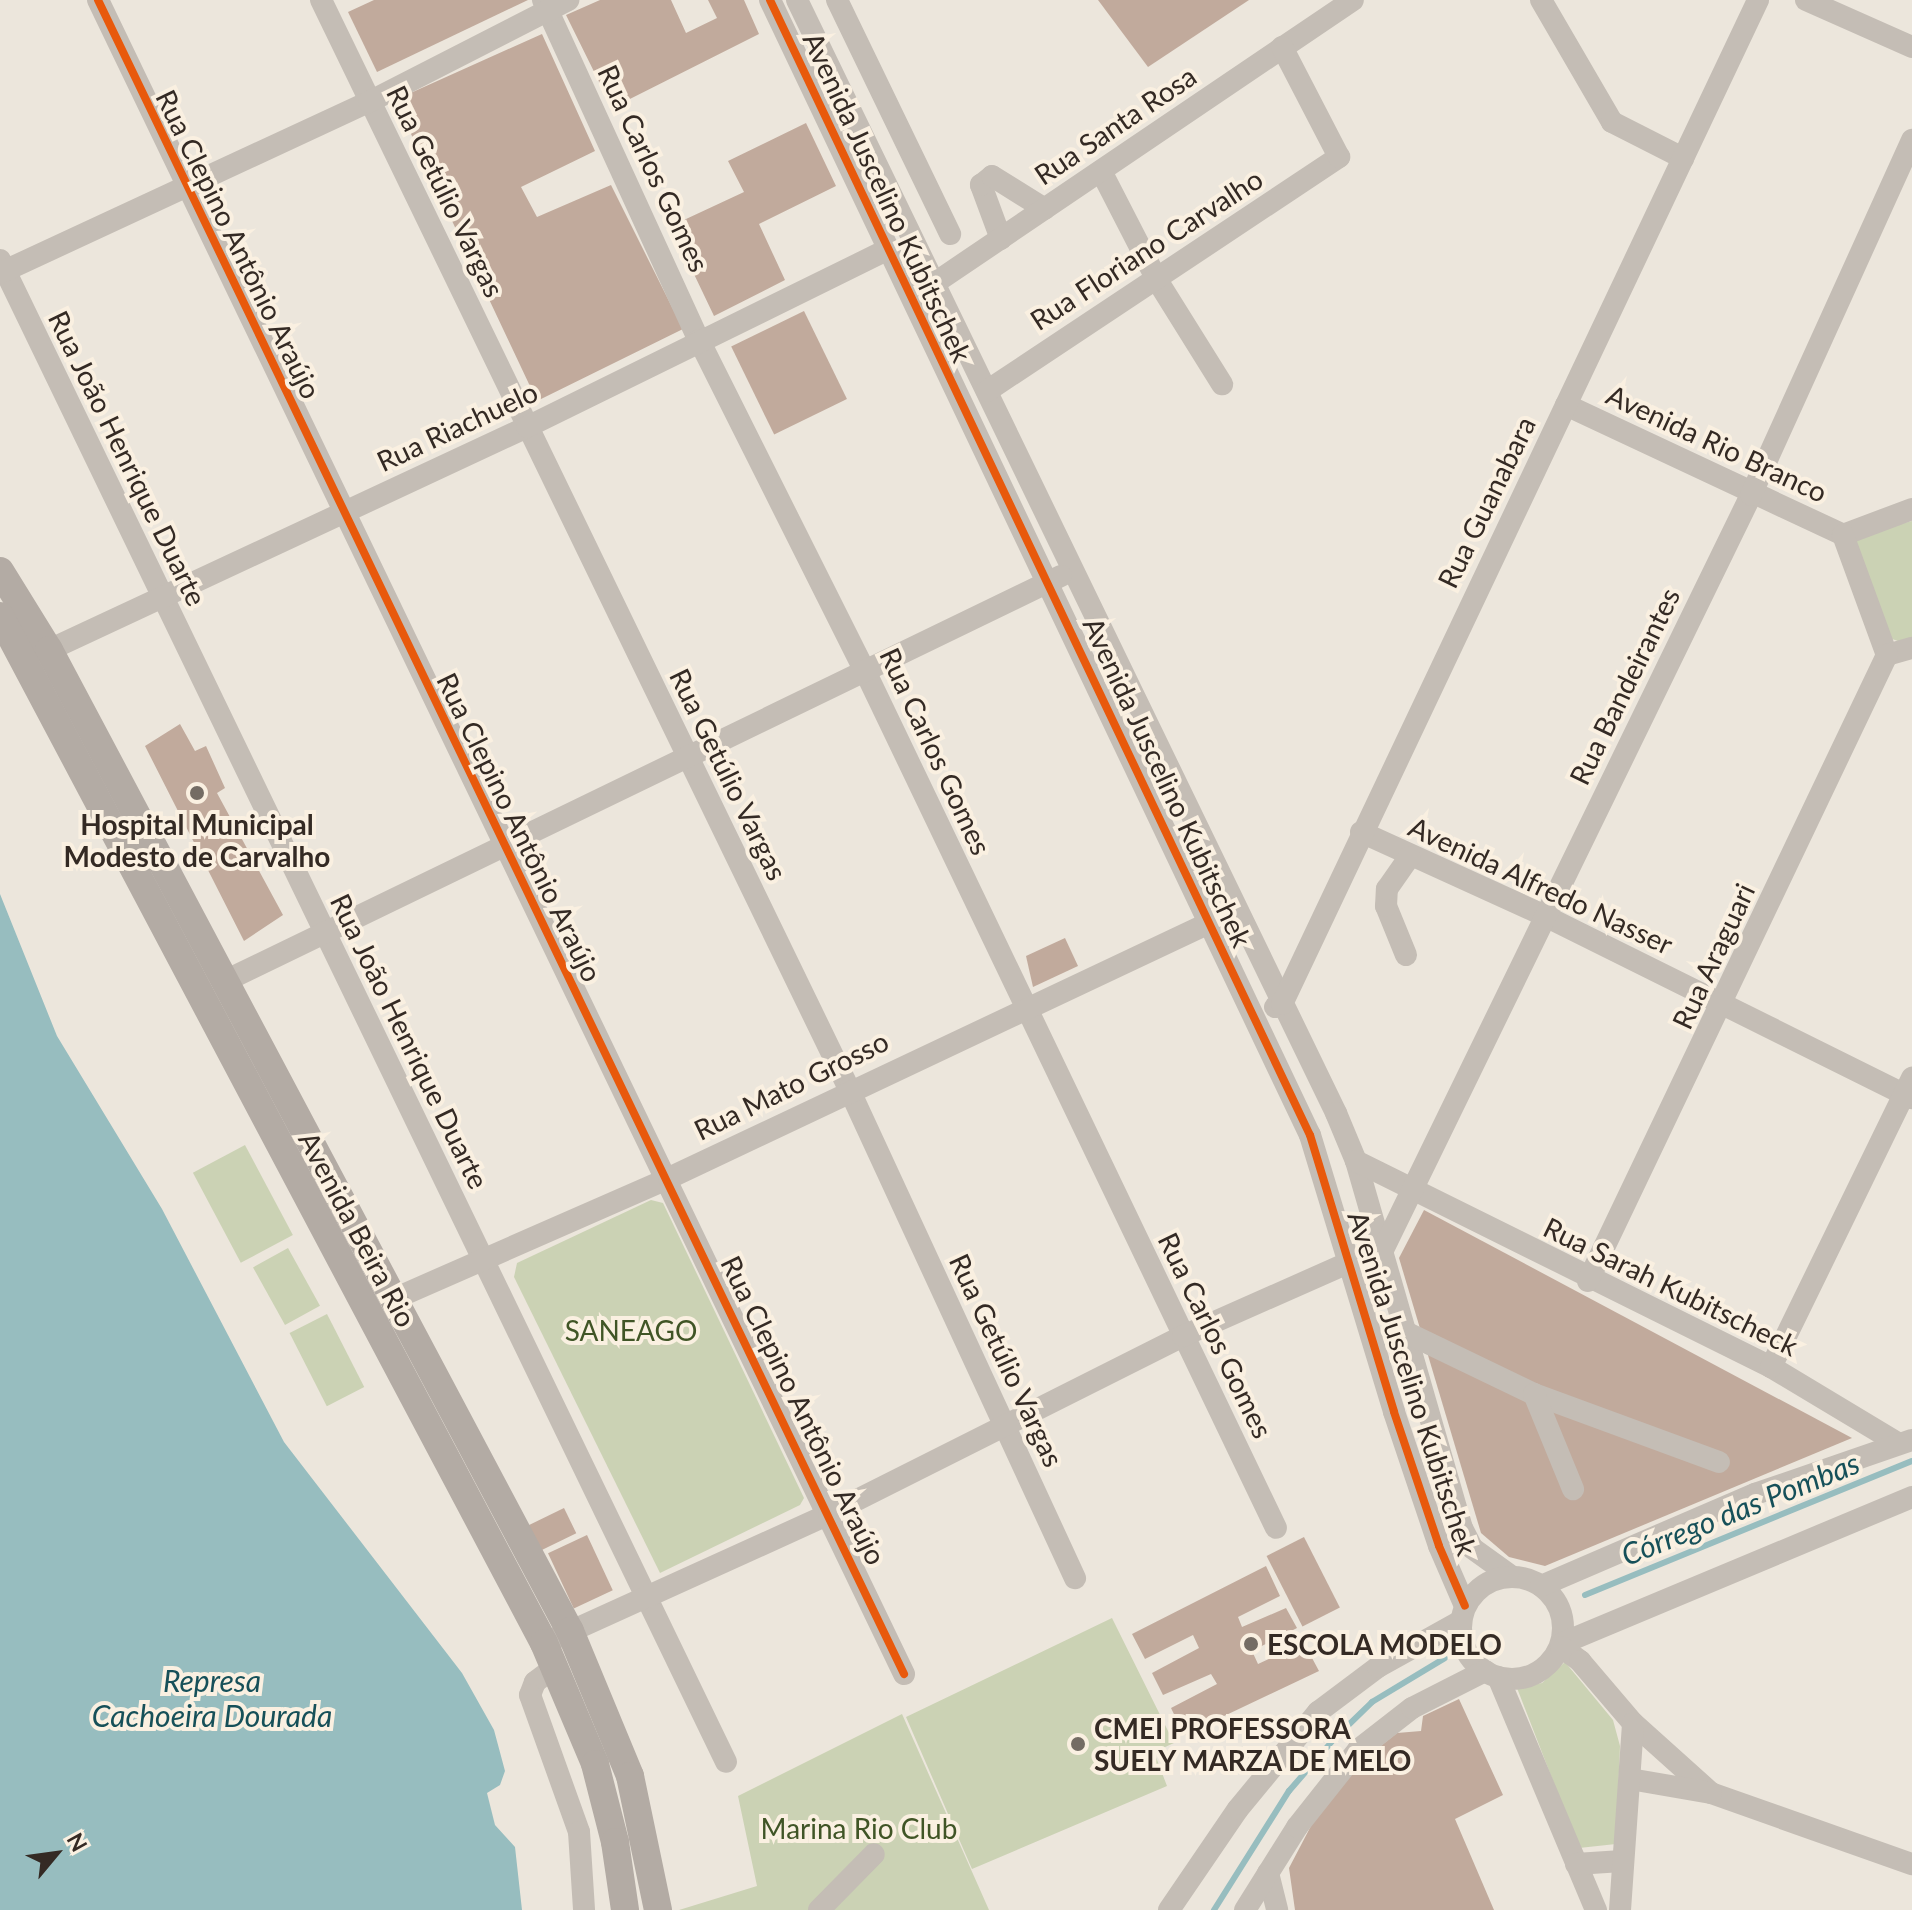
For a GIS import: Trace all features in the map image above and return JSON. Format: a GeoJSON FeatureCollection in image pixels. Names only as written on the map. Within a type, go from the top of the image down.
{"type":"FeatureCollection","features":[{"type":"Feature","properties":{"kind":"main road","name":"Avenida Beira Rio"},"geometry":{"type":"LineString","coordinates":[[0,571],[49,650],[396,1298],[570,1631],[630,1776],[658,1910]]}},
{"type":"Feature","properties":{"kind":"main road","name":"Avenida Beira Rio"},"geometry":{"type":"LineString","coordinates":[[0,616],[549,1655],[582,1726],[603,1790],[625,1910]]}},
{"type":"Feature","properties":{"kind":"street","name":"Rua Clepino Antônio Araújo"},"geometry":{"type":"LineString","coordinates":[[98,0],[503,846],[669,1178],[904,1674]]}},
{"type":"Feature","properties":{"kind":"street","name":"Rua Getúlio Vargas"},"geometry":{"type":"LineString","coordinates":[[321,0],[849,1089],[1075,1578]]}},
{"type":"Feature","properties":{"kind":"street","name":"Avenida Juscelino Kubitschek"},"geometry":{"type":"LineString","coordinates":[[770,0],[1310,1135],[1463,1614]]}},
{"type":"Feature","properties":{"kind":"street","name":"Avenida Juscelino Kubitschek"},"geometry":{"type":"LineString","coordinates":[[797,0],[1356,1161],[1462,1528],[1472,1548],[1511,1576]]}},
{"type":"Feature","properties":{"kind":"street"},"geometry":{"type":"LineString","coordinates":[[837,0],[950,234]]}},
{"type":"Feature","properties":{"kind":"street","name":"Rua Santa Rosa"},"geometry":{"type":"LineString","coordinates":[[912,299],[1353,0]]}},
{"type":"Feature","properties":{"kind":"street"},"geometry":{"type":"LineString","coordinates":[[1541,0],[1612,122],[1683,158]]}},
{"type":"Feature","properties":{"kind":"street","name":"Rua Guanabara"},"geometry":{"type":"LineString","coordinates":[[1282,1004],[1758,0]]}},
{"type":"Feature","properties":{"kind":"street"},"geometry":{"type":"LineString","coordinates":[[1806,0],[1912,47]]}},
{"type":"Feature","properties":{"kind":"street"},"geometry":{"type":"LineString","coordinates":[[2,268],[369,102],[553,3]]}},
{"type":"Feature","properties":{"kind":"street","name":"Rua Carlos Gomes"},"geometry":{"type":"LineString","coordinates":[[553,3],[699,340],[866,673],[1276,1528]]}},
{"type":"Feature","properties":{"kind":"street","name":"Rua Floriano Carvalho"},"geometry":{"type":"LineString","coordinates":[[970,420],[991,399],[1157,280],[1339,157],[1282,47]]}},
{"type":"Feature","properties":{"kind":"street","name":"Rua Bandeirantes"},"geometry":{"type":"LineString","coordinates":[[1381,1254],[1416,1190],[1545,916],[1751,495],[1912,140]]}},
{"type":"Feature","properties":{"kind":"street"},"geometry":{"type":"LineString","coordinates":[[1101,171],[1157,280],[1222,384]]}},
{"type":"Feature","properties":{"kind":"street"},"geometry":{"type":"LineString","coordinates":[[1001,239],[981,185],[992,176],[1045,209]]}},
{"type":"Feature","properties":{"kind":"street","name":"Rua Riachuelo"},"geometry":{"type":"LineString","coordinates":[[49,650],[527,427],[887,250]]}},
{"type":"Feature","properties":{"kind":"street","name":"Rua João Henrique Duarte"},"geometry":{"type":"LineString","coordinates":[[2,268],[322,932],[486,1260],[726,1762]]}},
{"type":"Feature","properties":{"kind":"street","name":"Avenida Rio Branco"},"geometry":{"type":"LineString","coordinates":[[1566,405],[1751,495],[1843,535]]}},
{"type":"Feature","properties":{"kind":"street"},"geometry":{"type":"LineString","coordinates":[[1912,509],[1843,535],[1887,655],[1912,648]]}},
{"type":"Feature","properties":{"kind":"street"},"geometry":{"type":"LineString","coordinates":[[225,981],[322,932],[688,760],[1073,570]]}},
{"type":"Feature","properties":{"kind":"street","name":"Rua Araguari"},"geometry":{"type":"LineString","coordinates":[[1588,1281],[1723,1005],[1887,655]]}},
{"type":"Feature","properties":{"kind":"street"},"geometry":{"type":"LineString","coordinates":[[1171,838],[1196,826]]}},
{"type":"Feature","properties":{"kind":"street","name":"Avenida Alfredo Nasser"},"geometry":{"type":"LineString","coordinates":[[1361,832],[1409,857],[1545,916],[1723,1005],[1910,1090]]}},
{"type":"Feature","properties":{"kind":"street"},"geometry":{"type":"LineString","coordinates":[[1406,955],[1386,906],[1387,889],[1409,857]]}},
{"type":"Feature","properties":{"kind":"street","name":"Rua Mato Grosso"},"geometry":{"type":"LineString","coordinates":[[396,1298],[669,1178],[849,1089],[1211,922]]}},
{"type":"Feature","properties":{"kind":"street"},"geometry":{"type":"LineString","coordinates":[[1256,1016],[1282,1004]]}},
{"type":"Feature","properties":{"kind":"street"},"geometry":{"type":"LineString","coordinates":[[1771,1367],[1910,1090]]}},
{"type":"Feature","properties":{"kind":"street","name":"Rua Sarah Kubitscheck"},"geometry":{"type":"LineString","coordinates":[[1356,1161],[1588,1281],[1771,1367],[1904,1441]]}},
{"type":"Feature","properties":{"kind":"street"},"geometry":{"type":"LineString","coordinates":[[584,1910],[579,1832],[530,1695],[549,1655],[570,1631],[829,1514],[1004,1423],[1183,1336],[1350,1262]]}},
{"type":"Feature","properties":{"kind":"street"},"geometry":{"type":"LineString","coordinates":[[1403,1331],[1534,1394],[1719,1462]]}},
{"type":"Feature","properties":{"kind":"street"},"geometry":{"type":"LineString","coordinates":[[1534,1394],[1573,1489]]}},
{"type":"Feature","properties":{"kind":"street"},"geometry":{"type":"LineString","coordinates":[[1541,1586],[1755,1494],[1904,1441]]}},
{"type":"Feature","properties":{"kind":"street"},"geometry":{"type":"LineString","coordinates":[[1245,1910],[1328,1785],[1358,1750],[1412,1708],[1492,1674],[1529,1676],[1562,1645],[1912,1497]]}},
{"type":"Feature","properties":{"kind":"street"},"geometry":{"type":"LineString","coordinates":[[1169,1910],[1238,1809],[1318,1712],[1378,1667],[1463,1614],[1484,1585],[1511,1576],[1541,1586],[1561,1613],[1562,1645],[1580,1661],[1633,1723],[1711,1793]]}},
{"type":"Feature","properties":{"kind":"street"},"geometry":{"type":"LineString","coordinates":[[1463,1614],[1467,1652],[1492,1674],[1596,1910]]}},
{"type":"Feature","properties":{"kind":"street"},"geometry":{"type":"LineString","coordinates":[[1620,1910],[1633,1723]]}},
{"type":"Feature","properties":{"kind":"street"},"geometry":{"type":"LineString","coordinates":[[1630,1779],[1711,1793],[1912,1864]]}},
{"type":"Feature","properties":{"kind":"street"},"geometry":{"type":"LineString","coordinates":[[819,1910],[874,1854]]}},
{"type":"Feature","properties":{"kind":"street"},"geometry":{"type":"LineString","coordinates":[[1576,1864],[1622,1861]]}},
{"type":"Feature","properties":{"kind":"street"},"geometry":{"type":"LineString","coordinates":[[1268,1873],[1277,1910]]}},
{"type":"Feature","properties":{"kind":"green space"},"geometry":{"type":"Polygon","coordinates":[[[1912,521],[1912,639],[1901,642],[1892,639],[1854,544],[1859,535],[1912,521]]]}},
{"type":"Feature","properties":{"kind":"green space"},"geometry":{"type":"Polygon","coordinates":[[[245,1145],[293,1235],[241,1263],[193,1173],[245,1145]]]}},
{"type":"Feature","properties":{"kind":"green space","name":"SANEAGO"},"geometry":{"type":"Polygon","coordinates":[[[651,1200],[663,1203],[804,1498],[800,1505],[660,1573],[514,1277],[517,1263],[651,1200]]]}},
{"type":"Feature","properties":{"kind":"green space"},"geometry":{"type":"Polygon","coordinates":[[[288,1248],[320,1306],[285,1325],[253,1267],[288,1248]]]}},
{"type":"Feature","properties":{"kind":"green space"},"geometry":{"type":"Polygon","coordinates":[[[327,1314],[364,1387],[327,1406],[290,1333],[327,1314]]]}},
{"type":"Feature","properties":{"kind":"green space"},"geometry":{"type":"Polygon","coordinates":[[[1112,1618],[1174,1743],[1154,1752],[1167,1786],[972,1869],[906,1717],[1112,1618]]]}},
{"type":"Feature","properties":{"kind":"green space"},"geometry":{"type":"Polygon","coordinates":[[[1565,1662],[1613,1720],[1620,1746],[1616,1844],[1579,1848],[1517,1688],[1542,1683],[1565,1662]]]}},
{"type":"Feature","properties":{"kind":"green space","name":"Marina Rio Club"},"geometry":{"type":"Polygon","coordinates":[[[902,1714],[989,1910],[679,1910],[757,1886],[738,1796],[902,1714]]]}},
{"type":"Feature","properties":{"kind":"water","name":"Represa Cachoeira Dourada"},"geometry":{"type":"Polygon","coordinates":[[[0,894],[57,1036],[162,1209],[284,1442],[462,1673],[494,1730],[505,1771],[500,1785],[487,1793],[495,1825],[515,1847],[522,1910],[0,1910],[0,894]]]}},
{"type":"Feature","properties":{"kind":"building"},"geometry":{"type":"Polygon","coordinates":[[[374,0],[528,0],[377,72],[348,12],[374,0]]]}},
{"type":"Feature","properties":{"kind":"building"},"geometry":{"type":"Polygon","coordinates":[[[600,0],[671,0],[686,33],[717,18],[708,0],[744,0],[759,34],[612,108],[566,15],[600,0]]]}},
{"type":"Feature","properties":{"kind":"building"},"geometry":{"type":"Polygon","coordinates":[[[1098,0],[1249,0],[1148,67],[1098,0]]]}},
{"type":"Feature","properties":{"kind":"building"},"geometry":{"type":"Polygon","coordinates":[[[542,34],[595,151],[521,187],[537,217],[611,185],[683,329],[537,401],[395,100],[542,34]]]}},
{"type":"Feature","properties":{"kind":"building"},"geometry":{"type":"Polygon","coordinates":[[[806,123],[836,186],[759,224],[785,280],[714,316],[671,226],[744,192],[728,161],[806,123]]]}},
{"type":"Feature","properties":{"kind":"building"},"geometry":{"type":"Polygon","coordinates":[[[804,311],[847,399],[774,435],[731,347],[804,311]]]}},
{"type":"Feature","properties":{"kind":"building"},"geometry":{"type":"Polygon","coordinates":[[[180,724],[195,751],[206,746],[225,788],[217,793],[283,915],[244,941],[145,746],[180,724]]]}},
{"type":"Feature","properties":{"kind":"building"},"geometry":{"type":"Polygon","coordinates":[[[1065,938],[1078,966],[1033,987],[1026,956],[1065,938]]]}},
{"type":"Feature","properties":{"kind":"building"},"geometry":{"type":"Polygon","coordinates":[[[1424,1210],[1852,1438],[1545,1566],[1509,1557],[1481,1533],[1399,1258],[1424,1210]]]}},
{"type":"Feature","properties":{"kind":"building"},"geometry":{"type":"Polygon","coordinates":[[[564,1508],[576,1533],[537,1552],[524,1527],[564,1508]]]}},
{"type":"Feature","properties":{"kind":"building"},"geometry":{"type":"Polygon","coordinates":[[[587,1535],[613,1590],[574,1608],[548,1553],[587,1535]]]}},
{"type":"Feature","properties":{"kind":"building"},"geometry":{"type":"Polygon","coordinates":[[[1304,1537],[1340,1607],[1302,1626],[1267,1556],[1304,1537]]]}},
{"type":"Feature","properties":{"kind":"building"},"geometry":{"type":"Polygon","coordinates":[[[1266,1566],[1280,1596],[1238,1617],[1242,1627],[1286,1608],[1297,1628],[1252,1651],[1258,1664],[1304,1643],[1319,1671],[1184,1735],[1171,1708],[1217,1684],[1211,1674],[1163,1695],[1152,1673],[1199,1648],[1193,1635],[1145,1659],[1132,1634],[1266,1566]]]}},
{"type":"Feature","properties":{"kind":"building"},"geometry":{"type":"Polygon","coordinates":[[[1459,1699],[1503,1795],[1455,1819],[1494,1910],[1295,1910],[1289,1868],[1312,1824],[1363,1760],[1397,1733],[1421,1731],[1423,1716],[1459,1699]]]}},
{"type":"Feature","properties":{"kind":"waterway","name":"Córrego das Pombas"},"geometry":{"type":"LineString","coordinates":[[1585,1595],[1912,1461]]}},
{"type":"Feature","properties":{"kind":"waterway","name":"Córrego das Pombas"},"geometry":{"type":"LineString","coordinates":[[1214,1910],[1289,1791],[1334,1739],[1372,1702],[1445,1658]]}},
{"type":"Feature","properties":{"kind":"cycle path"},"geometry":{"type":"LineString","coordinates":[[98,0],[904,1674]]}},
{"type":"Feature","properties":{"kind":"cycle path"},"geometry":{"type":"LineString","coordinates":[[770,0],[1310,1135],[1394,1412],[1439,1546],[1465,1606]]}},
{"type":"Feature","properties":{"kind":"place","name":"Hospital Municipal Modesto de Carvalho"},"geometry":{"type":"Point","coordinates":[197,793]}},
{"type":"Feature","properties":{"kind":"place","name":"ESCOLA MODELO"},"geometry":{"type":"Point","coordinates":[1251,1644]}},
{"type":"Feature","properties":{"kind":"place","name":"CMEI PROFESSORA SUELY MARZA DE MELO"},"geometry":{"type":"Point","coordinates":[1078,1744]}}]}
